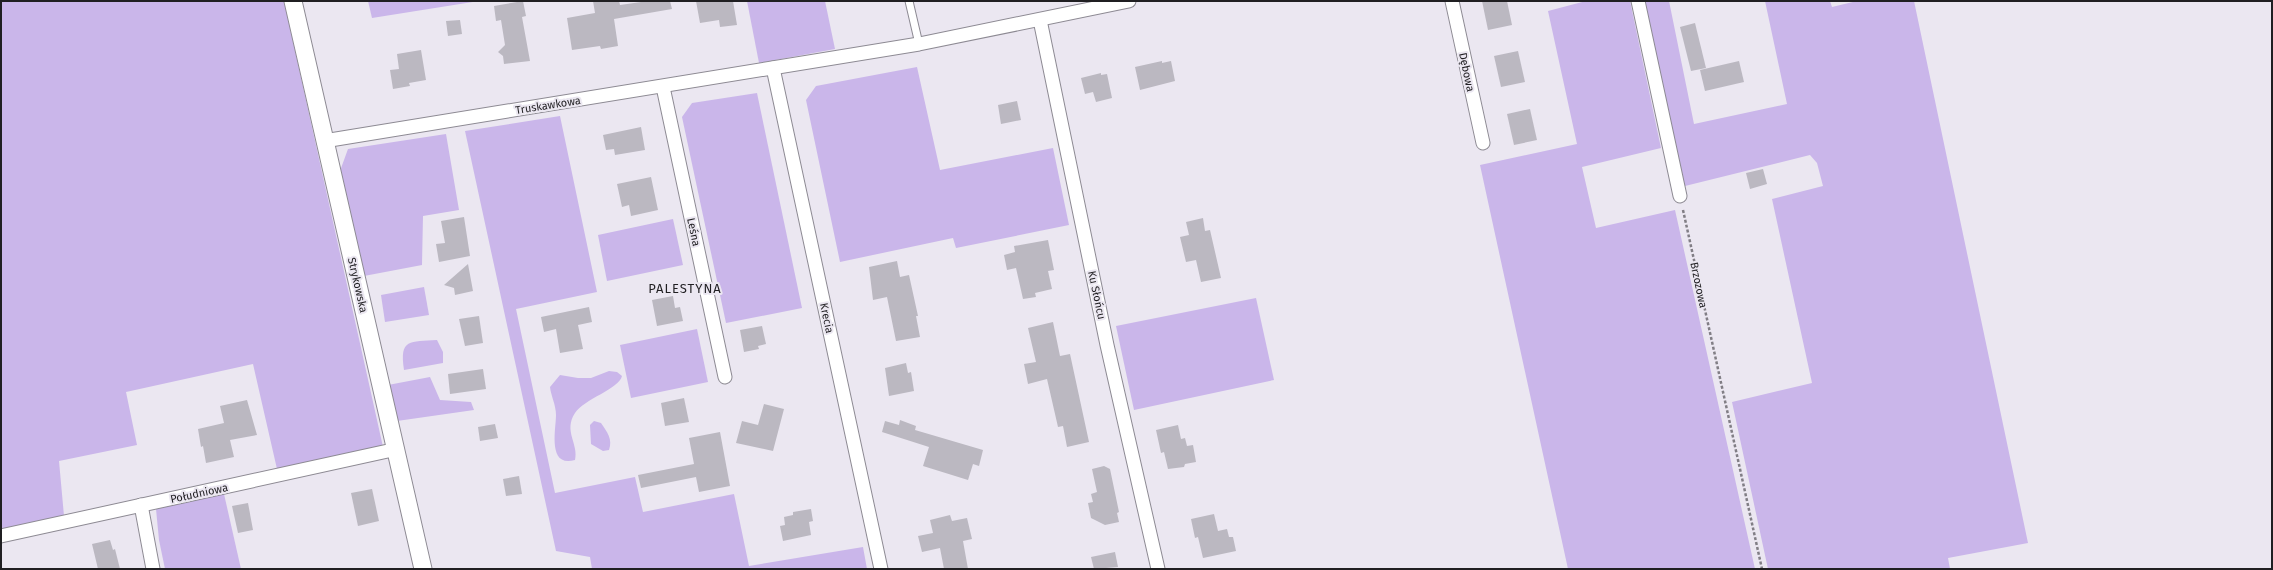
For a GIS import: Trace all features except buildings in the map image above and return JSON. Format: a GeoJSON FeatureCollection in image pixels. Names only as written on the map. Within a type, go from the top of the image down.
{"type":"FeatureCollection","features":[{"type":"Feature","properties":{"kind":"street","name":"Strykowska"},"geometry":{"type":"LineString","coordinates":[[293,1],[324,141],[397,449],[423,569]]}},
{"type":"Feature","properties":{"kind":"street","name":"Truskawkowa"},"geometry":{"type":"LineString","coordinates":[[324,141],[663,87],[919,44],[1040,20],[1089,5],[1129,1]]}},
{"type":"Feature","properties":{"kind":"street","name":"Dębowa"},"geometry":{"type":"LineString","coordinates":[[1452,1],[1483,143]]}},
{"type":"Feature","properties":{"kind":"street"},"geometry":{"type":"LineString","coordinates":[[1638,1],[1680,196]]}},
{"type":"Feature","properties":{"kind":"street","name":"Ku Słońcu"},"geometry":{"type":"LineString","coordinates":[[1040,20],[1107,345],[1158,569]]}},
{"type":"Feature","properties":{"kind":"street","name":"Krecia"},"geometry":{"type":"LineString","coordinates":[[773,68],[881,569]]}},
{"type":"Feature","properties":{"kind":"street","name":"Leśna"},"geometry":{"type":"LineString","coordinates":[[663,87],[725,377]]}},
{"type":"Feature","properties":{"kind":"street","name":"Południowa"},"geometry":{"type":"LineString","coordinates":[[1,536],[397,449]]}},
{"type":"Feature","properties":{"kind":"street"},"geometry":{"type":"LineString","coordinates":[[141,505],[153,569]]}},
{"type":"Feature","properties":{"kind":"lane"},"geometry":{"type":"LineString","coordinates":[[909,1],[919,44]]}},
{"type":"Feature","properties":{"kind":"path","name":"Brzozowa"},"geometry":{"type":"LineString","coordinates":[[1680,196],[1762,569]]}},
{"type":"Feature","properties":{"kind":"shaded area"},"geometry":{"type":"Polygon","coordinates":[[[1,1],[284,1],[383,447],[277,469],[253,364],[126,392],[137,445],[59,461],[64,516],[1,530],[1,1]]]}},
{"type":"Feature","properties":{"kind":"shaded area"},"geometry":{"type":"Polygon","coordinates":[[[368,1],[479,1],[372,18],[368,1]]]}},
{"type":"Feature","properties":{"kind":"shaded area"},"geometry":{"type":"Polygon","coordinates":[[[747,1],[825,1],[835,49],[759,63],[747,1]]]}},
{"type":"Feature","properties":{"kind":"shaded area"},"geometry":{"type":"Polygon","coordinates":[[[1586,1],[1630,1],[1661,148],[1582,167],[1596,228],[1675,210],[1755,569],[1568,569],[1480,165],[1577,144],[1548,11],[1586,1]]]}},
{"type":"Feature","properties":{"kind":"shaded area"},"geometry":{"type":"Polygon","coordinates":[[[1644,1],[1669,1],[1694,124],[1787,104],[1765,1],[1830,1],[1832,7],[1857,1],[1914,1],[2028,543],[1948,558],[1950,569],[1768,569],[1732,402],[1812,383],[1772,199],[1823,186],[1817,163],[1810,155],[1685,186],[1644,1]]]}},
{"type":"Feature","properties":{"kind":"shaded area"},"geometry":{"type":"Polygon","coordinates":[[[917,67],[940,170],[1053,148],[1069,225],[956,248],[953,238],[840,262],[806,100],[816,86],[917,67]]]}},
{"type":"Feature","properties":{"kind":"shaded area"},"geometry":{"type":"Polygon","coordinates":[[[757,93],[802,308],[726,323],[682,117],[692,103],[757,93]]]}},
{"type":"Feature","properties":{"kind":"shaded area"},"geometry":{"type":"Polygon","coordinates":[[[560,116],[597,292],[516,309],[555,493],[635,477],[643,512],[734,494],[749,566],[863,547],[867,569],[592,569],[590,557],[556,551],[465,131],[560,116]]]}},
{"type":"Feature","properties":{"kind":"shaded area"},"geometry":{"type":"Polygon","coordinates":[[[446,134],[459,210],[423,216],[422,265],[364,276],[340,171],[348,149],[446,134]]]}},
{"type":"Feature","properties":{"kind":"shaded area"},"geometry":{"type":"Polygon","coordinates":[[[673,219],[683,265],[607,281],[598,235],[673,219]]]}},
{"type":"Feature","properties":{"kind":"shaded area"},"geometry":{"type":"Polygon","coordinates":[[[424,287],[429,315],[385,322],[381,295],[424,287]]]}},
{"type":"Feature","properties":{"kind":"shaded area"},"geometry":{"type":"Polygon","coordinates":[[[1256,298],[1274,380],[1134,410],[1116,326],[1256,298]]]}},
{"type":"Feature","properties":{"kind":"shaded area"},"geometry":{"type":"Polygon","coordinates":[[[697,329],[708,382],[631,398],[620,345],[697,329]]]}},
{"type":"Feature","properties":{"kind":"shaded area"},"geometry":{"type":"Polygon","coordinates":[[[437,340],[443,352],[443,363],[404,370],[403,352],[408,344],[420,341],[437,340]]]}},
{"type":"Feature","properties":{"kind":"shaded area"},"geometry":{"type":"Polygon","coordinates":[[[609,371],[617,372],[622,376],[619,381],[608,390],[579,408],[572,420],[570,426],[576,454],[575,460],[566,461],[560,458],[555,446],[556,411],[550,387],[560,375],[578,378],[591,378],[609,371]]]}},
{"type":"Feature","properties":{"kind":"shaded area"},"geometry":{"type":"Polygon","coordinates":[[[430,377],[440,400],[471,402],[474,410],[397,421],[388,385],[430,377]]]}},
{"type":"Feature","properties":{"kind":"shaded area"},"geometry":{"type":"Polygon","coordinates":[[[594,421],[601,423],[607,433],[610,439],[609,450],[603,451],[591,444],[590,425],[594,421]]]}},
{"type":"Feature","properties":{"kind":"shaded area"},"geometry":{"type":"Polygon","coordinates":[[[224,494],[241,569],[165,569],[159,540],[156,509],[224,494]]]}},
{"type":"Feature","properties":{"kind":"district","name":"PALESTYNA"},"geometry":{"type":"Point","coordinates":[685,288]}}]}
